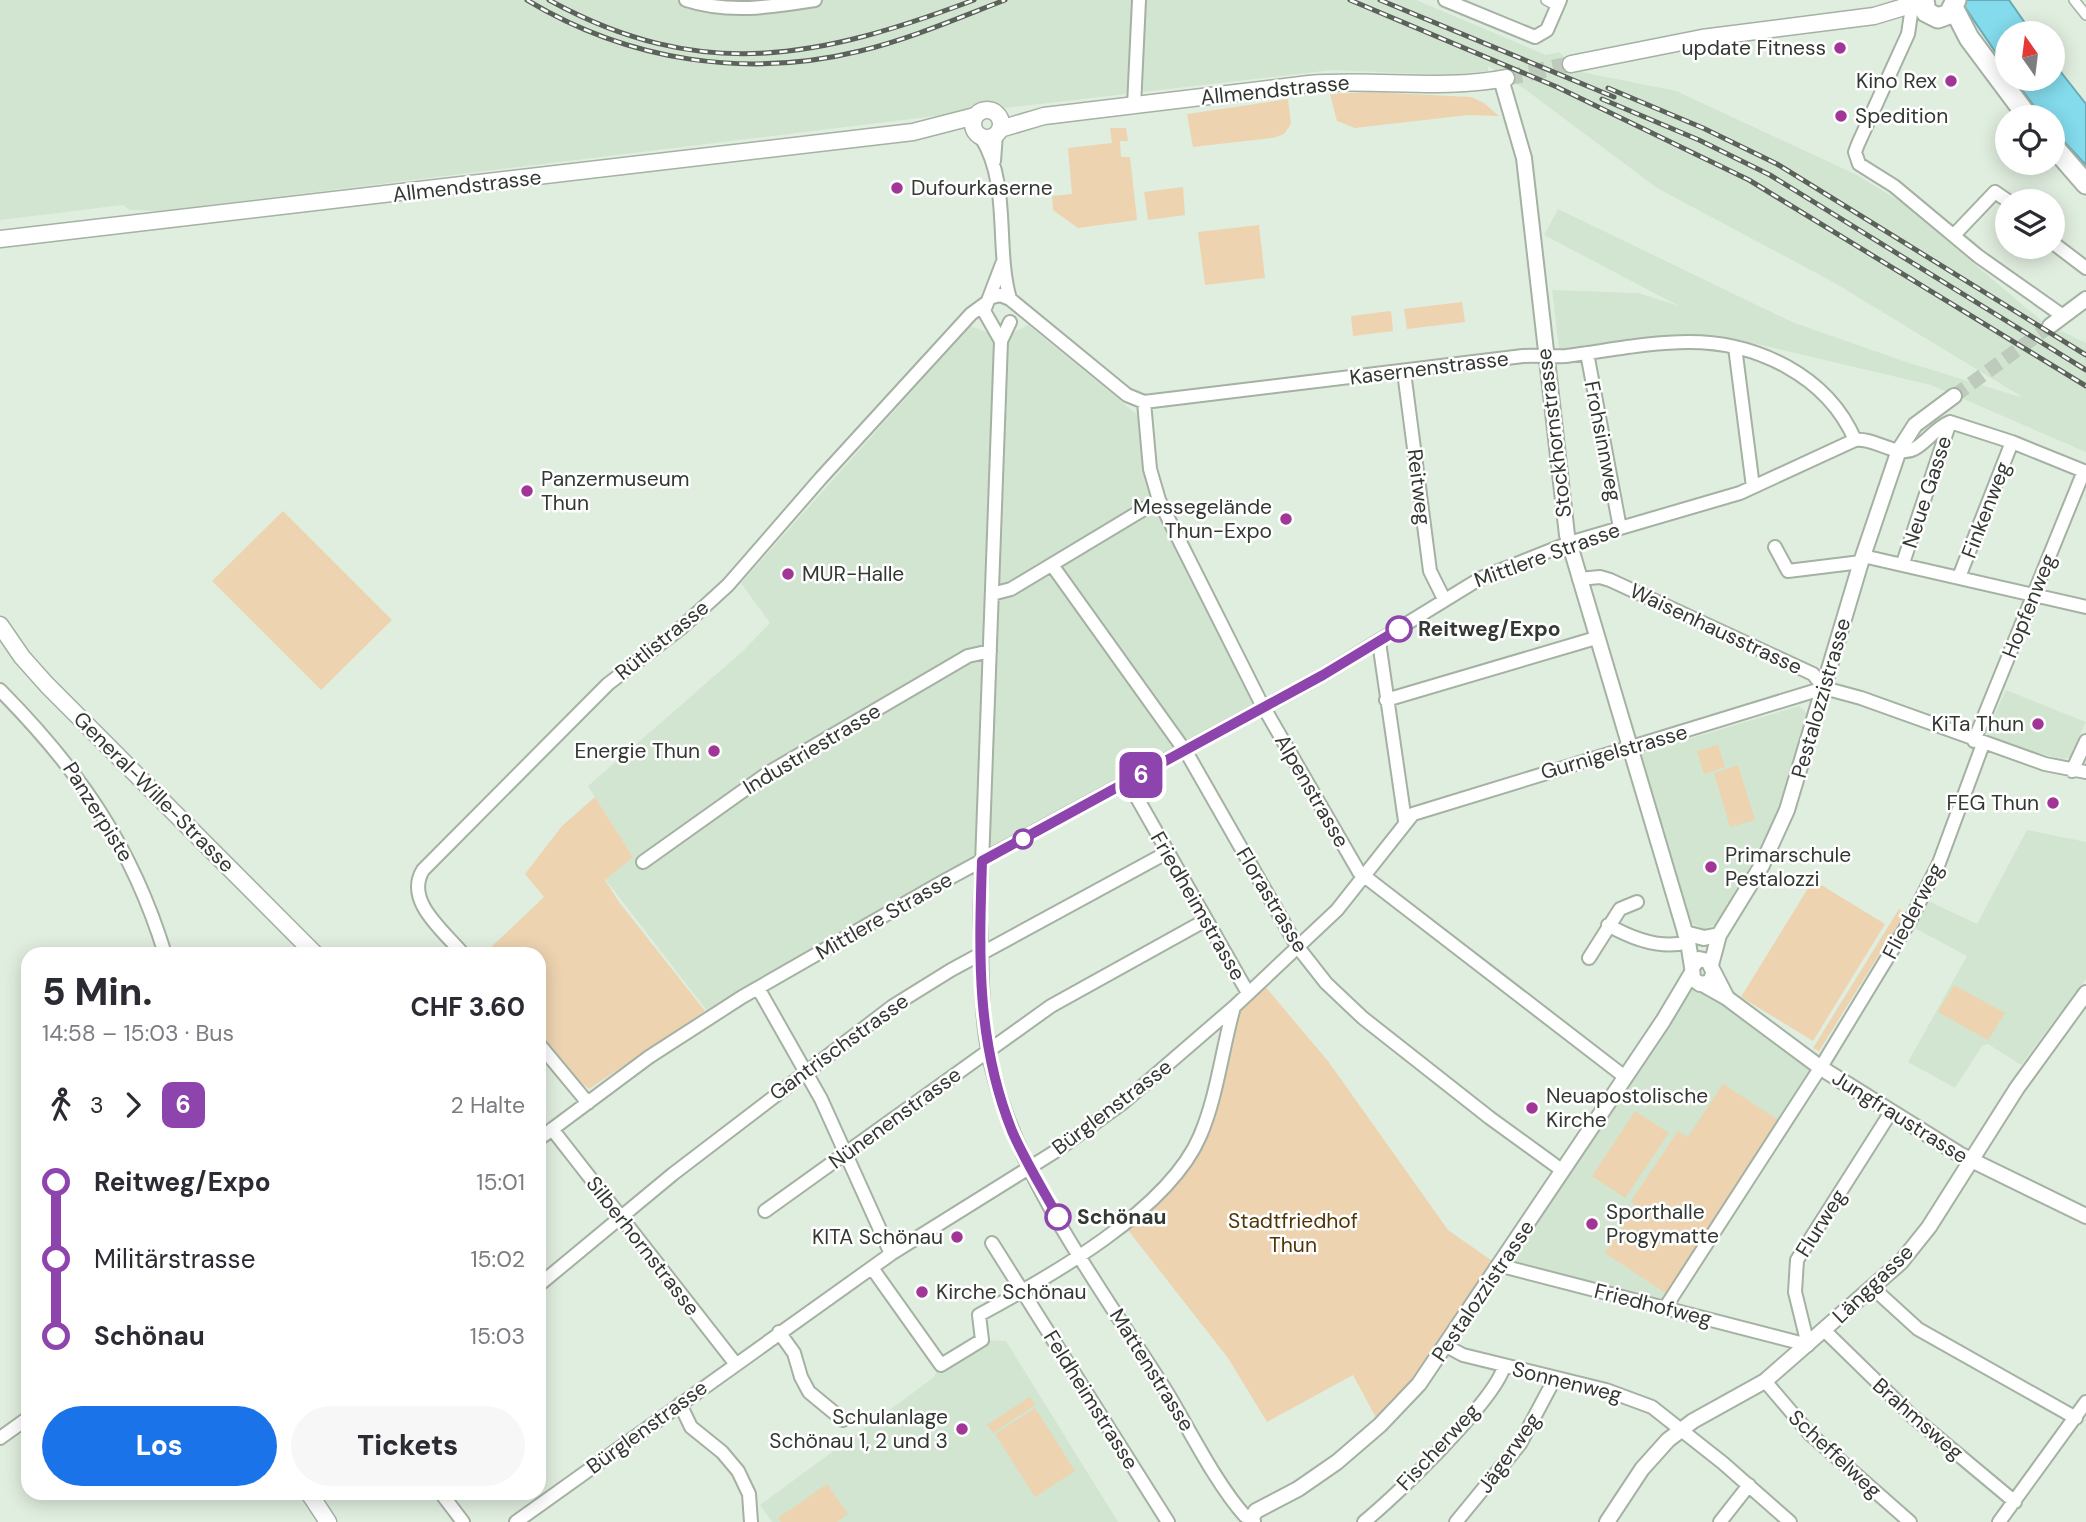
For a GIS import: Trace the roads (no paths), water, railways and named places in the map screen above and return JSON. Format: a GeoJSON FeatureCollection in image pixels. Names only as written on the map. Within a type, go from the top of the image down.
{"type":"FeatureCollection","features":[{"type":"Feature","properties":{"kind":"main road"},"geometry":{"type":"LineString","coordinates":[[1571,64],[1686,40],[1936,7],[1969,38],[2019,105]]}},
{"type":"Feature","properties":{"kind":"main road","name":"Allmendstrasse"},"geometry":{"type":"LineString","coordinates":[[0,239],[224,215],[934,128],[990,129],[1044,117],[1330,82],[1461,85],[1503,78]]}},
{"type":"Feature","properties":{"kind":"main road","name":"Allmendstrasse"},"geometry":{"type":"LineString","coordinates":[[934,128],[975,116],[985,109],[990,129]]}},
{"type":"Feature","properties":{"kind":"main road"},"geometry":{"type":"LineString","coordinates":[[975,116],[972,126],[990,129]]}},
{"type":"Feature","properties":{"kind":"main road"},"geometry":{"type":"LineString","coordinates":[[2065,160],[2086,184]]}},
{"type":"Feature","properties":{"kind":"main road","name":"General-Wille-Strasse"},"geometry":{"type":"LineString","coordinates":[[0,625],[22,657],[47,684],[308,947]]}},
{"type":"Feature","properties":{"kind":"main road"},"geometry":{"type":"LineString","coordinates":[[314,1500],[328,1522]]}},
{"type":"Feature","properties":{"kind":"street"},"geometry":{"type":"LineString","coordinates":[[686,0],[714,8],[736,9],[815,0]]}},
{"type":"Feature","properties":{"kind":"street"},"geometry":{"type":"LineString","coordinates":[[1134,106],[1139,0]]}},
{"type":"Feature","properties":{"kind":"street"},"geometry":{"type":"LineString","coordinates":[[1445,0],[1535,37],[1547,30],[1555,2]]}},
{"type":"Feature","properties":{"kind":"street"},"geometry":{"type":"LineString","coordinates":[[2074,0],[2086,15]]}},
{"type":"Feature","properties":{"kind":"street"},"geometry":{"type":"LineString","coordinates":[[1936,7],[1908,34],[1858,144],[1856,158],[2063,316]]}},
{"type":"Feature","properties":{"kind":"street","name":"Stockhornstrasse"},"geometry":{"type":"LineString","coordinates":[[1503,78],[1524,158],[1545,357],[1569,543],[1687,937],[1701,971]]}},
{"type":"Feature","properties":{"kind":"street"},"geometry":{"type":"LineString","coordinates":[[990,129],[1002,226],[1002,264],[1015,312],[1001,341]]}},
{"type":"Feature","properties":{"kind":"street"},"geometry":{"type":"LineString","coordinates":[[1954,235],[1995,192]]}},
{"type":"Feature","properties":{"kind":"street"},"geometry":{"type":"LineString","coordinates":[[2065,252],[2086,268]]}},
{"type":"Feature","properties":{"kind":"street"},"geometry":{"type":"LineString","coordinates":[[1001,341],[984,314],[1002,264]]}},
{"type":"Feature","properties":{"kind":"street"},"geometry":{"type":"LineString","coordinates":[[987,301],[1000,295],[1012,301],[1034,322],[1127,395],[1143,402]]}},
{"type":"Feature","properties":{"kind":"street"},"geometry":{"type":"LineString","coordinates":[[2050,326],[2086,299]]}},
{"type":"Feature","properties":{"kind":"street","name":"Rütlistrasse"},"geometry":{"type":"LineString","coordinates":[[457,947],[420,902],[416,887],[423,870],[608,684],[681,628],[728,585],[821,478],[987,301]]}},
{"type":"Feature","properties":{"kind":"street"},"geometry":{"type":"LineString","coordinates":[[960,327],[1034,322]]}},
{"type":"Feature","properties":{"kind":"street","name":"Mattenstrasse"},"geometry":{"type":"LineString","coordinates":[[1001,341],[980,953],[981,1003],[988,1049],[1004,1109],[1029,1166],[1080,1254],[1250,1518]]}},
{"type":"Feature","properties":{"kind":"street","name":"Kasernenstrasse"},"geometry":{"type":"LineString","coordinates":[[1143,402],[1523,356],[1545,357],[1687,342],[1735,347],[1765,356],[1801,375],[1831,403],[1855,440]]}},
{"type":"Feature","properties":{"kind":"street"},"geometry":{"type":"LineString","coordinates":[[1735,347],[1753,487]]}},
{"type":"Feature","properties":{"kind":"street","name":"Frohsinnweg"},"geometry":{"type":"LineString","coordinates":[[1587,353],[1620,528]]}},
{"type":"Feature","properties":{"kind":"street","name":"Reitweg"},"geometry":{"type":"LineString","coordinates":[[1404,372],[1430,571],[1444,598]]}},
{"type":"Feature","properties":{"kind":"street"},"geometry":{"type":"LineString","coordinates":[[1899,450],[1915,425],[1954,396]]}},
{"type":"Feature","properties":{"kind":"street","name":"Alpenstrasse"},"geometry":{"type":"LineString","coordinates":[[1143,402],[1150,469],[1159,500],[1264,708],[1355,866],[1365,877],[1625,1077]]}},
{"type":"Feature","properties":{"kind":"street"},"geometry":{"type":"LineString","coordinates":[[1855,440],[1867,440],[1899,450],[1913,450],[1950,422],[2012,442],[2085,472]]}},
{"type":"Feature","properties":{"kind":"street","name":"Neue Gasse"},"geometry":{"type":"LineString","coordinates":[[1903,563],[1950,422]]}},
{"type":"Feature","properties":{"kind":"street","name":"Mittlere Strasse"},"geometry":{"type":"LineString","coordinates":[[546,1134],[678,1038],[758,988],[982,861],[1264,708],[1379,642],[1444,598],[1481,578],[1569,543],[1753,487],[1855,440]]}},
{"type":"Feature","properties":{"kind":"street","name":"Finkenweg"},"geometry":{"type":"LineString","coordinates":[[1959,577],[2012,442]]}},
{"type":"Feature","properties":{"kind":"street","name":"Pestalozzistrasse"},"geometry":{"type":"LineString","coordinates":[[1231,1522],[1250,1518],[1256,1511],[1314,1478],[1359,1444],[1412,1392],[1446,1346],[1677,999],[1701,971],[1780,830],[1862,559],[1899,450]]}},
{"type":"Feature","properties":{"kind":"street","name":"Hopfenweg"},"geometry":{"type":"LineString","coordinates":[[1979,743],[2034,595],[2085,472]]}},
{"type":"Feature","properties":{"kind":"street"},"geometry":{"type":"LineString","coordinates":[[992,594],[1004,593],[1159,500]]}},
{"type":"Feature","properties":{"kind":"street"},"geometry":{"type":"LineString","coordinates":[[1776,547],[1788,571],[1862,559],[1903,563],[2086,607]]}},
{"type":"Feature","properties":{"kind":"street","name":"Florastrasse"},"geometry":{"type":"LineString","coordinates":[[1052,565],[1185,751],[1297,946],[1326,983],[1363,1018],[1499,1125],[1563,1171]]}},
{"type":"Feature","properties":{"kind":"street","name":"Waisenhausstrasse"},"geometry":{"type":"LineString","coordinates":[[1579,579],[1592,577],[1610,580],[1813,674],[1824,688],[1861,698],[1979,743],[2072,771],[2086,772]]}},
{"type":"Feature","properties":{"kind":"street"},"geometry":{"type":"LineString","coordinates":[[1386,700],[1596,638]]}},
{"type":"Feature","properties":{"kind":"street"},"geometry":{"type":"LineString","coordinates":[[1379,642],[1405,821]]}},
{"type":"Feature","properties":{"kind":"street","name":"Industriestrasse"},"geometry":{"type":"LineString","coordinates":[[643,862],[768,773],[968,656],[990,651]]}},
{"type":"Feature","properties":{"kind":"street","name":"Gurnigelstrasse"},"geometry":{"type":"LineString","coordinates":[[1405,821],[1430,807],[1824,688]]}},
{"type":"Feature","properties":{"kind":"street","name":"Panzerpiste"},"geometry":{"type":"LineString","coordinates":[[0,690],[63,756],[102,811],[142,888],[162,947]]}},
{"type":"Feature","properties":{"kind":"street"},"geometry":{"type":"LineString","coordinates":[[2072,771],[2086,741]]}},
{"type":"Feature","properties":{"kind":"street","name":"Fliederweg"},"geometry":{"type":"LineString","coordinates":[[1665,1308],[1821,1068],[1915,912],[1939,863],[1979,743]]}},
{"type":"Feature","properties":{"kind":"street","name":"Friedheimstrasse"},"geometry":{"type":"LineString","coordinates":[[1128,782],[1248,993]]}},
{"type":"Feature","properties":{"kind":"street","name":"Bürglenstrasse"},"geometry":{"type":"LineString","coordinates":[[516,1522],[891,1254],[1056,1151],[1124,1102],[1234,1007],[1337,910],[1365,877],[1405,821]]}},
{"type":"Feature","properties":{"kind":"street","name":"Gantrischstrasse"},"geometry":{"type":"LineString","coordinates":[[546,1279],[620,1216],[806,1070],[893,1006],[980,953],[1168,852]]}},
{"type":"Feature","properties":{"kind":"street"},"geometry":{"type":"LineString","coordinates":[[1590,958],[1620,909],[1637,902]]}},
{"type":"Feature","properties":{"kind":"street","name":"Nünenenstrasse"},"geometry":{"type":"LineString","coordinates":[[765,1211],[988,1049],[1069,994],[1206,920]]}},
{"type":"Feature","properties":{"kind":"street"},"geometry":{"type":"LineString","coordinates":[[1608,925],[1630,937],[1674,945],[1687,937],[1719,935]]}},
{"type":"Feature","properties":{"kind":"street","name":"Jungfraustrasse"},"geometry":{"type":"LineString","coordinates":[[1701,971],[1727,998],[1821,1068],[1971,1161],[2086,1216]]}},
{"type":"Feature","properties":{"kind":"street"},"geometry":{"type":"LineString","coordinates":[[758,988],[806,1070],[891,1254]]}},
{"type":"Feature","properties":{"kind":"street","name":"Länggasse"},"geometry":{"type":"LineString","coordinates":[[1607,1522],[1648,1462],[1682,1429],[1765,1381],[1873,1288],[1929,1227],[2037,1059],[2086,993]]}},
{"type":"Feature","properties":{"kind":"street"},"geometry":{"type":"LineString","coordinates":[[872,1268],[942,1365],[982,1340],[979,1315],[1135,1217],[1166,1187],[1192,1152],[1212,1100],[1222,1045],[1234,1007]]}},
{"type":"Feature","properties":{"kind":"street"},"geometry":{"type":"LineString","coordinates":[[1207,1031],[1222,1045]]}},
{"type":"Feature","properties":{"kind":"street"},"geometry":{"type":"LineString","coordinates":[[546,1052],[588,1103]]}},
{"type":"Feature","properties":{"kind":"street","name":"Flurweg"},"geometry":{"type":"LineString","coordinates":[[1808,1345],[1795,1292],[1797,1260],[1891,1112]]}},
{"type":"Feature","properties":{"kind":"street","name":"Silberhornstrasse"},"geometry":{"type":"LineString","coordinates":[[552,1129],[735,1363]]}},
{"type":"Feature","properties":{"kind":"street","name":"Feldheimstrasse"},"geometry":{"type":"LineString","coordinates":[[992,1243],[1168,1522]]}},
{"type":"Feature","properties":{"kind":"street","name":"Friedhofweg"},"geometry":{"type":"LineString","coordinates":[[1499,1265],[1808,1345]]}},
{"type":"Feature","properties":{"kind":"street"},"geometry":{"type":"LineString","coordinates":[[1873,1288],[1918,1329],[2076,1418]]}},
{"type":"Feature","properties":{"kind":"street","name":"Brahmsweg"},"geometry":{"type":"LineString","coordinates":[[1825,1331],[1912,1416],[2015,1502]]}},
{"type":"Feature","properties":{"kind":"street"},"geometry":{"type":"LineString","coordinates":[[779,1332],[794,1353],[809,1392],[844,1420]]}},
{"type":"Feature","properties":{"kind":"street","name":"Sonnenweg"},"geometry":{"type":"LineString","coordinates":[[1446,1346],[1463,1355],[1639,1401],[1682,1429],[1790,1522]]}},
{"type":"Feature","properties":{"kind":"street","name":"Fischerweg"},"geometry":{"type":"LineString","coordinates":[[1364,1522],[1454,1434],[1500,1377],[1504,1366]]}},
{"type":"Feature","properties":{"kind":"street","name":"Jägerweg"},"geometry":{"type":"LineString","coordinates":[[1466,1519],[1520,1444],[1548,1396],[1555,1378]]}},
{"type":"Feature","properties":{"kind":"street","name":"Scheffelweg"},"geometry":{"type":"LineString","coordinates":[[1765,1381],[1810,1434],[1910,1522]]}},
{"type":"Feature","properties":{"kind":"street"},"geometry":{"type":"LineString","coordinates":[[1999,1522],[2086,1402]]}},
{"type":"Feature","properties":{"kind":"street"},"geometry":{"type":"LineString","coordinates":[[680,1404],[691,1427],[722,1452],[738,1471],[749,1494],[751,1522]]}},
{"type":"Feature","properties":{"kind":"street"},"geometry":{"type":"LineString","coordinates":[[0,1438],[21,1423]]}},
{"type":"Feature","properties":{"kind":"street"},"geometry":{"type":"LineString","coordinates":[[1720,1522],[1749,1485]]}},
{"type":"Feature","properties":{"kind":"street"},"geometry":{"type":"LineString","coordinates":[[446,1500],[463,1522]]}},
{"type":"Feature","properties":{"kind":"water"},"geometry":{"type":"Polygon","coordinates":[[[1960,0],[2009,0],[2024,21],[1995,21],[1995,51],[1960,0]]]}},
{"type":"Feature","properties":{"kind":"water"},"geometry":{"type":"Polygon","coordinates":[[[2065,77],[2086,104],[2086,165],[2065,143],[2065,105],[2033,105],[2023,91],[2065,91],[2065,77]]]}},
{"type":"Feature","properties":{"kind":"tunnel"},"geometry":{"type":"LineString","coordinates":[[1506,78],[1571,64]]}},
{"type":"Feature","properties":{"kind":"tunnel"},"geometry":{"type":"LineString","coordinates":[[1954,396],[2050,326]]}},
{"type":"Feature","properties":{"kind":"railway"},"geometry":{"type":"LineString","coordinates":[[527,0],[606,38],[689,59],[731,63],[774,63],[860,51],[934,28],[1005,0]]}},
{"type":"Feature","properties":{"kind":"railway"},"geometry":{"type":"LineString","coordinates":[[549,0],[605,26],[658,44],[710,52],[761,53],[812,48],[864,36],[974,0]]}},
{"type":"Feature","properties":{"kind":"railway"},"geometry":{"type":"LineString","coordinates":[[1350,0],[1557,87],[1749,180],[2086,386]]}},
{"type":"Feature","properties":{"kind":"railway"},"geometry":{"type":"LineString","coordinates":[[1380,0],[1614,97]]}},
{"type":"Feature","properties":{"kind":"railway"},"geometry":{"type":"LineString","coordinates":[[1608,88],[1703,128],[1777,164],[2086,355]]}},
{"type":"Feature","properties":{"kind":"railway"},"geometry":{"type":"LineString","coordinates":[[1602,99],[1699,140],[1770,175],[2086,370]]}},
{"type":"Feature","properties":{"kind":"place","name":"update Fitness"},"geometry":{"type":"Point","coordinates":[1840,48]}},
{"type":"Feature","properties":{"kind":"place","name":"Kino Rex"},"geometry":{"type":"Point","coordinates":[1951,81]}},
{"type":"Feature","properties":{"kind":"place","name":"Spedition"},"geometry":{"type":"Point","coordinates":[1841,116]}},
{"type":"Feature","properties":{"kind":"place","name":"Dufourkaserne"},"geometry":{"type":"Point","coordinates":[897,188]}},
{"type":"Feature","properties":{"kind":"place","name":"Panzermuseum Thun"},"geometry":{"type":"Point","coordinates":[527,491]}},
{"type":"Feature","properties":{"kind":"place","name":"Messegelände Thun-Expo"},"geometry":{"type":"Point","coordinates":[1286,519]}},
{"type":"Feature","properties":{"kind":"place","name":"MUR-Halle"},"geometry":{"type":"Point","coordinates":[788,574]}},
{"type":"Feature","properties":{"kind":"place","name":"Reitweg/Expo"},"geometry":{"type":"Point","coordinates":[1399,629]}},
{"type":"Feature","properties":{"kind":"place","name":"KiTa Thun"},"geometry":{"type":"Point","coordinates":[2038,724]}},
{"type":"Feature","properties":{"kind":"place","name":"Energie Thun"},"geometry":{"type":"Point","coordinates":[714,751]}},
{"type":"Feature","properties":{"kind":"place","name":"FEG Thun"},"geometry":{"type":"Point","coordinates":[2053,803]}},
{"type":"Feature","properties":{"kind":"place","name":"Primarschule Pestalozzi"},"geometry":{"type":"Point","coordinates":[1711,867]}},
{"type":"Feature","properties":{"kind":"place","name":"Neuapostolische Kirche"},"geometry":{"type":"Point","coordinates":[1532,1108]}},
{"type":"Feature","properties":{"kind":"place","name":"Schönau"},"geometry":{"type":"Point","coordinates":[1058,1217]}},
{"type":"Feature","properties":{"kind":"place","name":"Sporthalle Progymatte"},"geometry":{"type":"Point","coordinates":[1592,1224]}},
{"type":"Feature","properties":{"kind":"place","name":"KITA Schönau"},"geometry":{"type":"Point","coordinates":[957,1237]}},
{"type":"Feature","properties":{"kind":"place","name":"Kirche Schönau"},"geometry":{"type":"Point","coordinates":[922,1292]}},
{"type":"Feature","properties":{"kind":"place","name":"Schulanlage Schönau 1, 2 und 3"},"geometry":{"type":"Point","coordinates":[962,1429]}},
{"type":"Feature","properties":{"kind":"park label","name":"Stadtfriedhof Thun"},"geometry":{"type":"Point","coordinates":[1293,1233]}}]}
